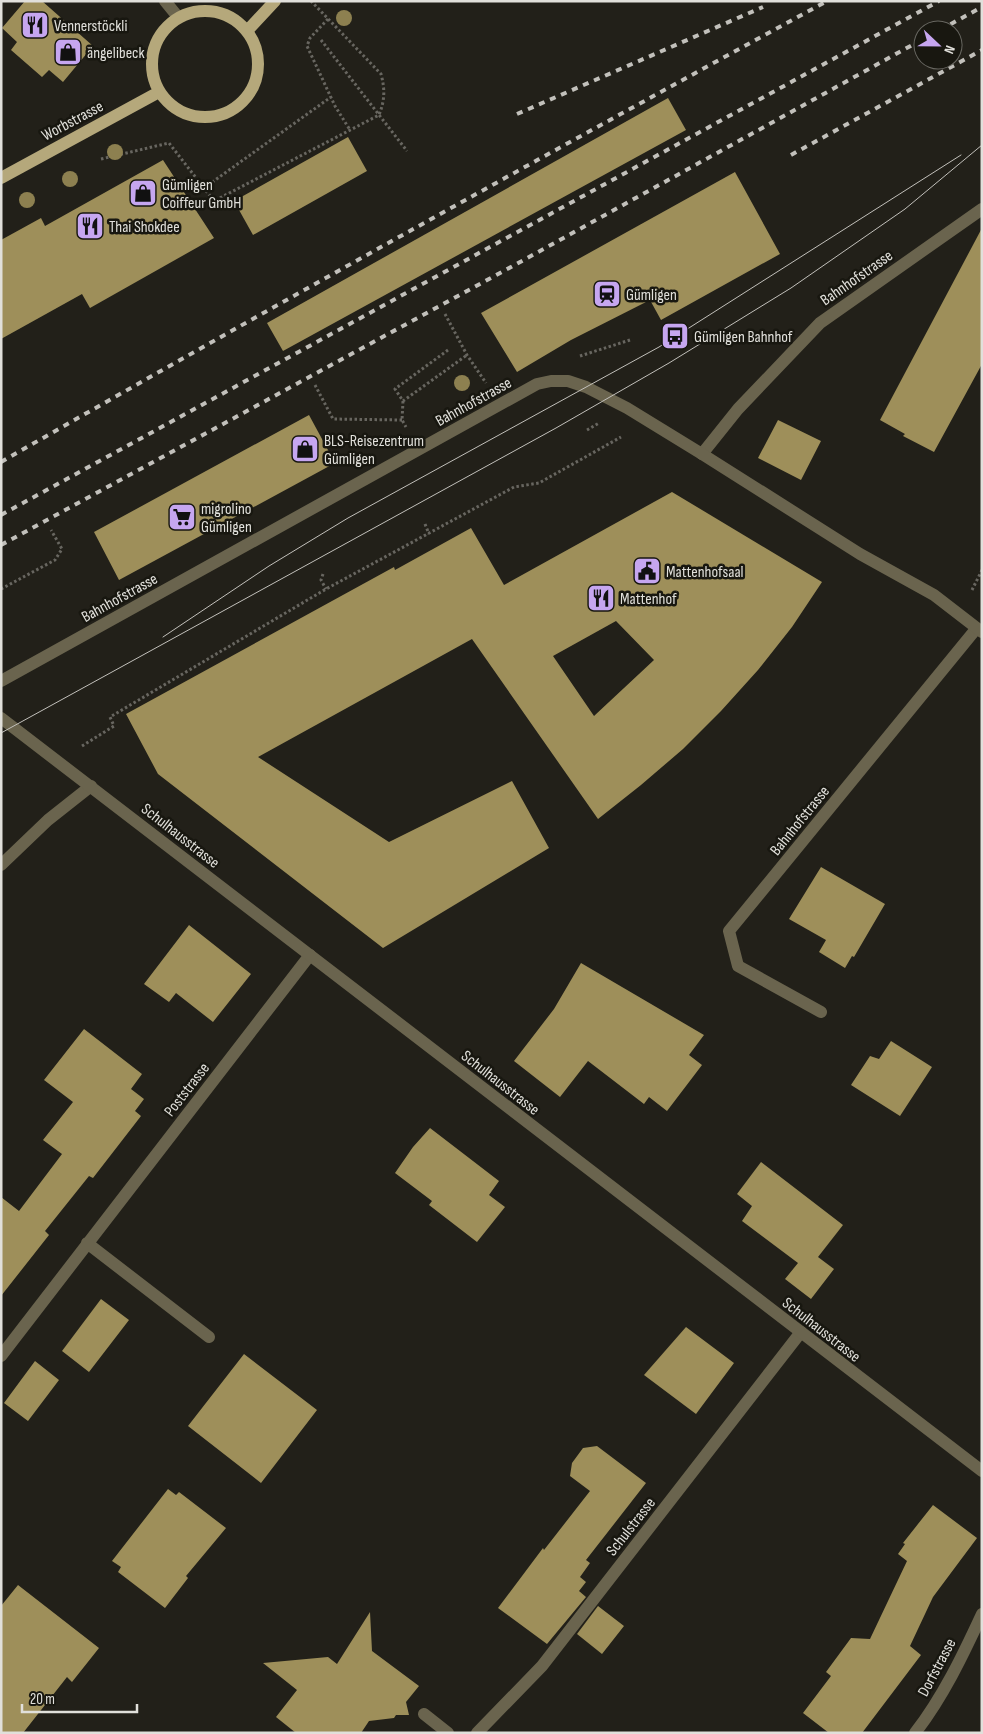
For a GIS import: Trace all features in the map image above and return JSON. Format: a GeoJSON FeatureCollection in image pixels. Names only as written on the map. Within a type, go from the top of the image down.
{"type":"FeatureCollection","features":[{"type":"Feature","properties":{"kind":"main road"},"geometry":{"type":"LineString","coordinates":[[247,30],[275,1]]}},
{"type":"Feature","properties":{"kind":"main road"},"geometry":{"type":"LineString","coordinates":[[194,12],[219,12],[234,19],[247,30],[255,46],[258,63],[256,80],[247,95],[235,107],[220,115],[202,117],[185,114],[170,105],[159,92],[152,74],[152,55],[159,37],[171,22],[194,12]]}},
{"type":"Feature","properties":{"kind":"main road","name":"Worbstrasse"},"geometry":{"type":"LineString","coordinates":[[1,178],[159,92]]}},
{"type":"Feature","properties":{"kind":"street"},"geometry":{"type":"LineString","coordinates":[[165,1],[178,18]]}},
{"type":"Feature","properties":{"kind":"street","name":"Bahnhofstrasse"},"geometry":{"type":"LineString","coordinates":[[702,454],[738,409],[820,323],[982,208]]}},
{"type":"Feature","properties":{"kind":"street","name":"Bahnhofstrasse"},"geometry":{"type":"LineString","coordinates":[[1,681],[537,384],[552,381],[568,381],[609,398],[650,421],[860,554],[934,595],[979,631],[729,931],[738,966],[821,1012]]}},
{"type":"Feature","properties":{"kind":"street","name":"Schulhausstrasse"},"geometry":{"type":"LineString","coordinates":[[1,718],[982,1471]]}},
{"type":"Feature","properties":{"kind":"street"},"geometry":{"type":"LineString","coordinates":[[1,865],[48,820],[91,786]]}},
{"type":"Feature","properties":{"kind":"street","name":"Poststrasse"},"geometry":{"type":"LineString","coordinates":[[1,1356],[310,955]]}},
{"type":"Feature","properties":{"kind":"street"},"geometry":{"type":"LineString","coordinates":[[87,1243],[209,1337]]}},
{"type":"Feature","properties":{"kind":"street","name":"Schulstrasse"},"geometry":{"type":"LineString","coordinates":[[477,1733],[542,1666],[801,1332]]}},
{"type":"Feature","properties":{"kind":"street","name":"Dorfstrasse"},"geometry":{"type":"LineString","coordinates":[[915,1733],[927,1718],[951,1679],[981,1618]]}},
{"type":"Feature","properties":{"kind":"street"},"geometry":{"type":"LineString","coordinates":[[424,1714],[448,1733]]}},
{"type":"Feature","properties":{"kind":"path"},"geometry":{"type":"LineString","coordinates":[[101,159],[169,142],[214,200],[379,115],[384,102],[384,86],[381,74],[311,1]]}},
{"type":"Feature","properties":{"kind":"path"},"geometry":{"type":"LineString","coordinates":[[328,19],[310,38],[307,46],[331,97],[350,130]]}},
{"type":"Feature","properties":{"kind":"path"},"geometry":{"type":"LineString","coordinates":[[321,40],[407,152]]}},
{"type":"Feature","properties":{"kind":"path"},"geometry":{"type":"LineString","coordinates":[[204,188],[331,97]]}},
{"type":"Feature","properties":{"kind":"path"},"geometry":{"type":"LineString","coordinates":[[445,314],[467,355],[501,404]]}},
{"type":"Feature","properties":{"kind":"path"},"geometry":{"type":"LineString","coordinates":[[315,385],[333,419],[402,420],[404,401],[395,388],[448,350]]}},
{"type":"Feature","properties":{"kind":"path"},"geometry":{"type":"LineString","coordinates":[[404,401],[467,355]]}},
{"type":"Feature","properties":{"kind":"path"},"geometry":{"type":"LineString","coordinates":[[58,761],[114,726],[110,717],[326,589],[514,487],[539,483],[650,421]]}},
{"type":"Feature","properties":{"kind":"path"},"geometry":{"type":"LineString","coordinates":[[425,524],[429,534]]}},
{"type":"Feature","properties":{"kind":"path"},"geometry":{"type":"LineString","coordinates":[[1,589],[55,560],[62,548],[51,530]]}},
{"type":"Feature","properties":{"kind":"path"},"geometry":{"type":"LineString","coordinates":[[975,583],[982,570]]}},
{"type":"Feature","properties":{"kind":"path"},"geometry":{"type":"LineString","coordinates":[[323,574],[321,580],[326,589]]}},
{"type":"Feature","properties":{"kind":"building"},"geometry":{"type":"Polygon","coordinates":[[[25,1],[42,1],[93,46],[63,82],[49,70],[42,77],[11,50],[17,42],[2,28],[25,1]]]}},
{"type":"Feature","properties":{"kind":"building"},"geometry":{"type":"Polygon","coordinates":[[[668,98],[686,130],[283,351],[267,323],[668,98]]]}},
{"type":"Feature","properties":{"kind":"building"},"geometry":{"type":"Polygon","coordinates":[[[348,137],[367,171],[253,235],[234,201],[348,137]]]}},
{"type":"Feature","properties":{"kind":"building"},"geometry":{"type":"Polygon","coordinates":[[[163,160],[214,238],[90,308],[82,294],[1,339],[1,240],[41,218],[45,226],[163,160]]]}},
{"type":"Feature","properties":{"kind":"building"},"geometry":{"type":"Polygon","coordinates":[[[735,172],[780,254],[661,320],[650,300],[571,340],[517,372],[481,313],[735,172]]]}},
{"type":"Feature","properties":{"kind":"building"},"geometry":{"type":"Polygon","coordinates":[[[982,228],[982,364],[934,452],[903,436],[905,434],[880,420],[982,228]]]}},
{"type":"Feature","properties":{"kind":"building"},"geometry":{"type":"Polygon","coordinates":[[[309,415],[335,463],[119,580],[94,532],[309,415]]]}},
{"type":"Feature","properties":{"kind":"building"},"geometry":{"type":"Polygon","coordinates":[[[778,420],[821,441],[801,480],[758,458],[778,420]]]}},
{"type":"Feature","properties":{"kind":"building"},"geometry":{"type":"Polygon","coordinates":[[[672,492],[822,582],[792,627],[758,670],[721,711],[683,749],[598,819],[472,639],[258,757],[389,842],[512,781],[549,848],[383,948],[158,774],[126,714],[394,567],[395,570],[471,528],[504,585],[672,492]],[[616,621],[553,656],[594,716],[654,660],[616,621]]]}},
{"type":"Feature","properties":{"kind":"building"},"geometry":{"type":"Polygon","coordinates":[[[821,867],[885,904],[854,957],[852,956],[845,968],[819,952],[826,940],[789,919],[821,867]]]}},
{"type":"Feature","properties":{"kind":"building"},"geometry":{"type":"Polygon","coordinates":[[[189,925],[251,974],[213,1022],[176,993],[169,1002],[144,984],[189,925]]]}},
{"type":"Feature","properties":{"kind":"building"},"geometry":{"type":"Polygon","coordinates":[[[581,963],[704,1035],[689,1055],[702,1065],[667,1111],[649,1097],[644,1104],[588,1061],[560,1097],[514,1061],[554,1009],[581,963]]]}},
{"type":"Feature","properties":{"kind":"building"},"geometry":{"type":"Polygon","coordinates":[[[84,1029],[142,1074],[131,1089],[144,1099],[135,1111],[141,1116],[93,1178],[89,1176],[45,1231],[49,1235],[1,1296],[1,1197],[19,1211],[62,1154],[43,1140],[73,1102],[44,1080],[84,1029]]]}},
{"type":"Feature","properties":{"kind":"building"},"geometry":{"type":"Polygon","coordinates":[[[891,1041],[932,1067],[900,1116],[851,1085],[870,1056],[879,1059],[891,1041]]]}},
{"type":"Feature","properties":{"kind":"building"},"geometry":{"type":"Polygon","coordinates":[[[430,1128],[499,1181],[489,1195],[505,1207],[477,1242],[429,1205],[432,1201],[395,1173],[413,1147],[430,1128]]]}},
{"type":"Feature","properties":{"kind":"building"},"geometry":{"type":"Polygon","coordinates":[[[761,1162],[843,1225],[818,1257],[834,1269],[811,1299],[785,1279],[798,1263],[742,1221],[752,1206],[737,1194],[761,1162]]]}},
{"type":"Feature","properties":{"kind":"building"},"geometry":{"type":"Polygon","coordinates":[[[101,1299],[129,1320],[89,1372],[62,1351],[101,1299]]]}},
{"type":"Feature","properties":{"kind":"building"},"geometry":{"type":"Polygon","coordinates":[[[686,1327],[734,1363],[696,1414],[644,1375],[686,1327]]]}},
{"type":"Feature","properties":{"kind":"building"},"geometry":{"type":"Polygon","coordinates":[[[244,1354],[317,1410],[261,1483],[188,1426],[244,1354]]]}},
{"type":"Feature","properties":{"kind":"building"},"geometry":{"type":"Polygon","coordinates":[[[35,1361],[59,1380],[28,1421],[4,1403],[35,1361]]]}},
{"type":"Feature","properties":{"kind":"building"},"geometry":{"type":"Polygon","coordinates":[[[597,1446],[646,1483],[586,1560],[590,1563],[580,1577],[586,1582],[579,1591],[586,1597],[547,1644],[498,1608],[543,1548],[544,1550],[590,1491],[570,1476],[572,1463],[583,1448],[597,1446]]]}},
{"type":"Feature","properties":{"kind":"building"},"geometry":{"type":"Polygon","coordinates":[[[168,1489],[176,1495],[179,1492],[226,1528],[186,1576],[188,1578],[165,1608],[118,1572],[121,1567],[112,1561],[168,1489]]]}},
{"type":"Feature","properties":{"kind":"building"},"geometry":{"type":"Polygon","coordinates":[[[933,1505],[977,1538],[933,1597],[910,1646],[921,1655],[862,1733],[829,1733],[803,1713],[831,1676],[826,1672],[851,1638],[870,1639],[907,1561],[898,1554],[905,1544],[903,1543],[933,1505]]]}},
{"type":"Feature","properties":{"kind":"building"},"geometry":{"type":"Polygon","coordinates":[[[18,1585],[99,1648],[72,1682],[67,1677],[23,1733],[1,1733],[1,1606],[18,1585]]]}},
{"type":"Feature","properties":{"kind":"building"},"geometry":{"type":"Polygon","coordinates":[[[598,1606],[624,1626],[602,1654],[577,1634],[598,1606]]]}},
{"type":"Feature","properties":{"kind":"building"},"geometry":{"type":"Polygon","coordinates":[[[370,1612],[372,1651],[419,1686],[406,1702],[409,1715],[396,1715],[394,1718],[369,1721],[361,1733],[296,1733],[276,1717],[297,1690],[263,1663],[328,1657],[337,1664],[370,1612]]]}},
{"type":"Feature","properties":{"kind":"tram line"},"geometry":{"type":"LineString","coordinates":[[1,733],[556,428],[669,363],[791,288],[905,209],[982,145]]}},
{"type":"Feature","properties":{"kind":"tram line"},"geometry":{"type":"LineString","coordinates":[[163,637],[269,566],[348,518],[659,347],[961,155]]}},
{"type":"Feature","properties":{"kind":"railway"},"geometry":{"type":"LineString","coordinates":[[1,462],[413,229],[827,1]]}},
{"type":"Feature","properties":{"kind":"railway"},"geometry":{"type":"LineString","coordinates":[[1,515],[939,1]]}},
{"type":"Feature","properties":{"kind":"railway"},"geometry":{"type":"LineString","coordinates":[[517,114],[763,7]]}},
{"type":"Feature","properties":{"kind":"railway"},"geometry":{"type":"LineString","coordinates":[[958,20],[982,7]]}},
{"type":"Feature","properties":{"kind":"railway"},"geometry":{"type":"LineString","coordinates":[[1,545],[511,267],[913,45]]}},
{"type":"Feature","properties":{"kind":"railway"},"geometry":{"type":"LineString","coordinates":[[791,155],[982,50]]}},
{"type":"Feature","properties":{"kind":"place","name":"Vennerstöckli"},"geometry":{"type":"Point","coordinates":[35,25]}},
{"type":"Feature","properties":{"kind":"place","name":"ängelibeck"},"geometry":{"type":"Point","coordinates":[68,52]}},
{"type":"Feature","properties":{"kind":"place","name":"Gümligen Coiffeur GmbH"},"geometry":{"type":"Point","coordinates":[143,193]}},
{"type":"Feature","properties":{"kind":"place","name":"Thai Shokdee"},"geometry":{"type":"Point","coordinates":[90,226]}},
{"type":"Feature","properties":{"kind":"place","name":"Gümligen"},"geometry":{"type":"Point","coordinates":[607,294]}},
{"type":"Feature","properties":{"kind":"place","name":"Gümligen Bahnhof"},"geometry":{"type":"Point","coordinates":[675,336]}},
{"type":"Feature","properties":{"kind":"place","name":"BLS-Reisezentrum Gümligen"},"geometry":{"type":"Point","coordinates":[305,449]}},
{"type":"Feature","properties":{"kind":"place","name":"migrolino Gümligen"},"geometry":{"type":"Point","coordinates":[182,517]}},
{"type":"Feature","properties":{"kind":"place","name":"Mattenhofsaal"},"geometry":{"type":"Point","coordinates":[647,571]}},
{"type":"Feature","properties":{"kind":"place","name":"Mattenhof"},"geometry":{"type":"Point","coordinates":[601,598]}}]}
